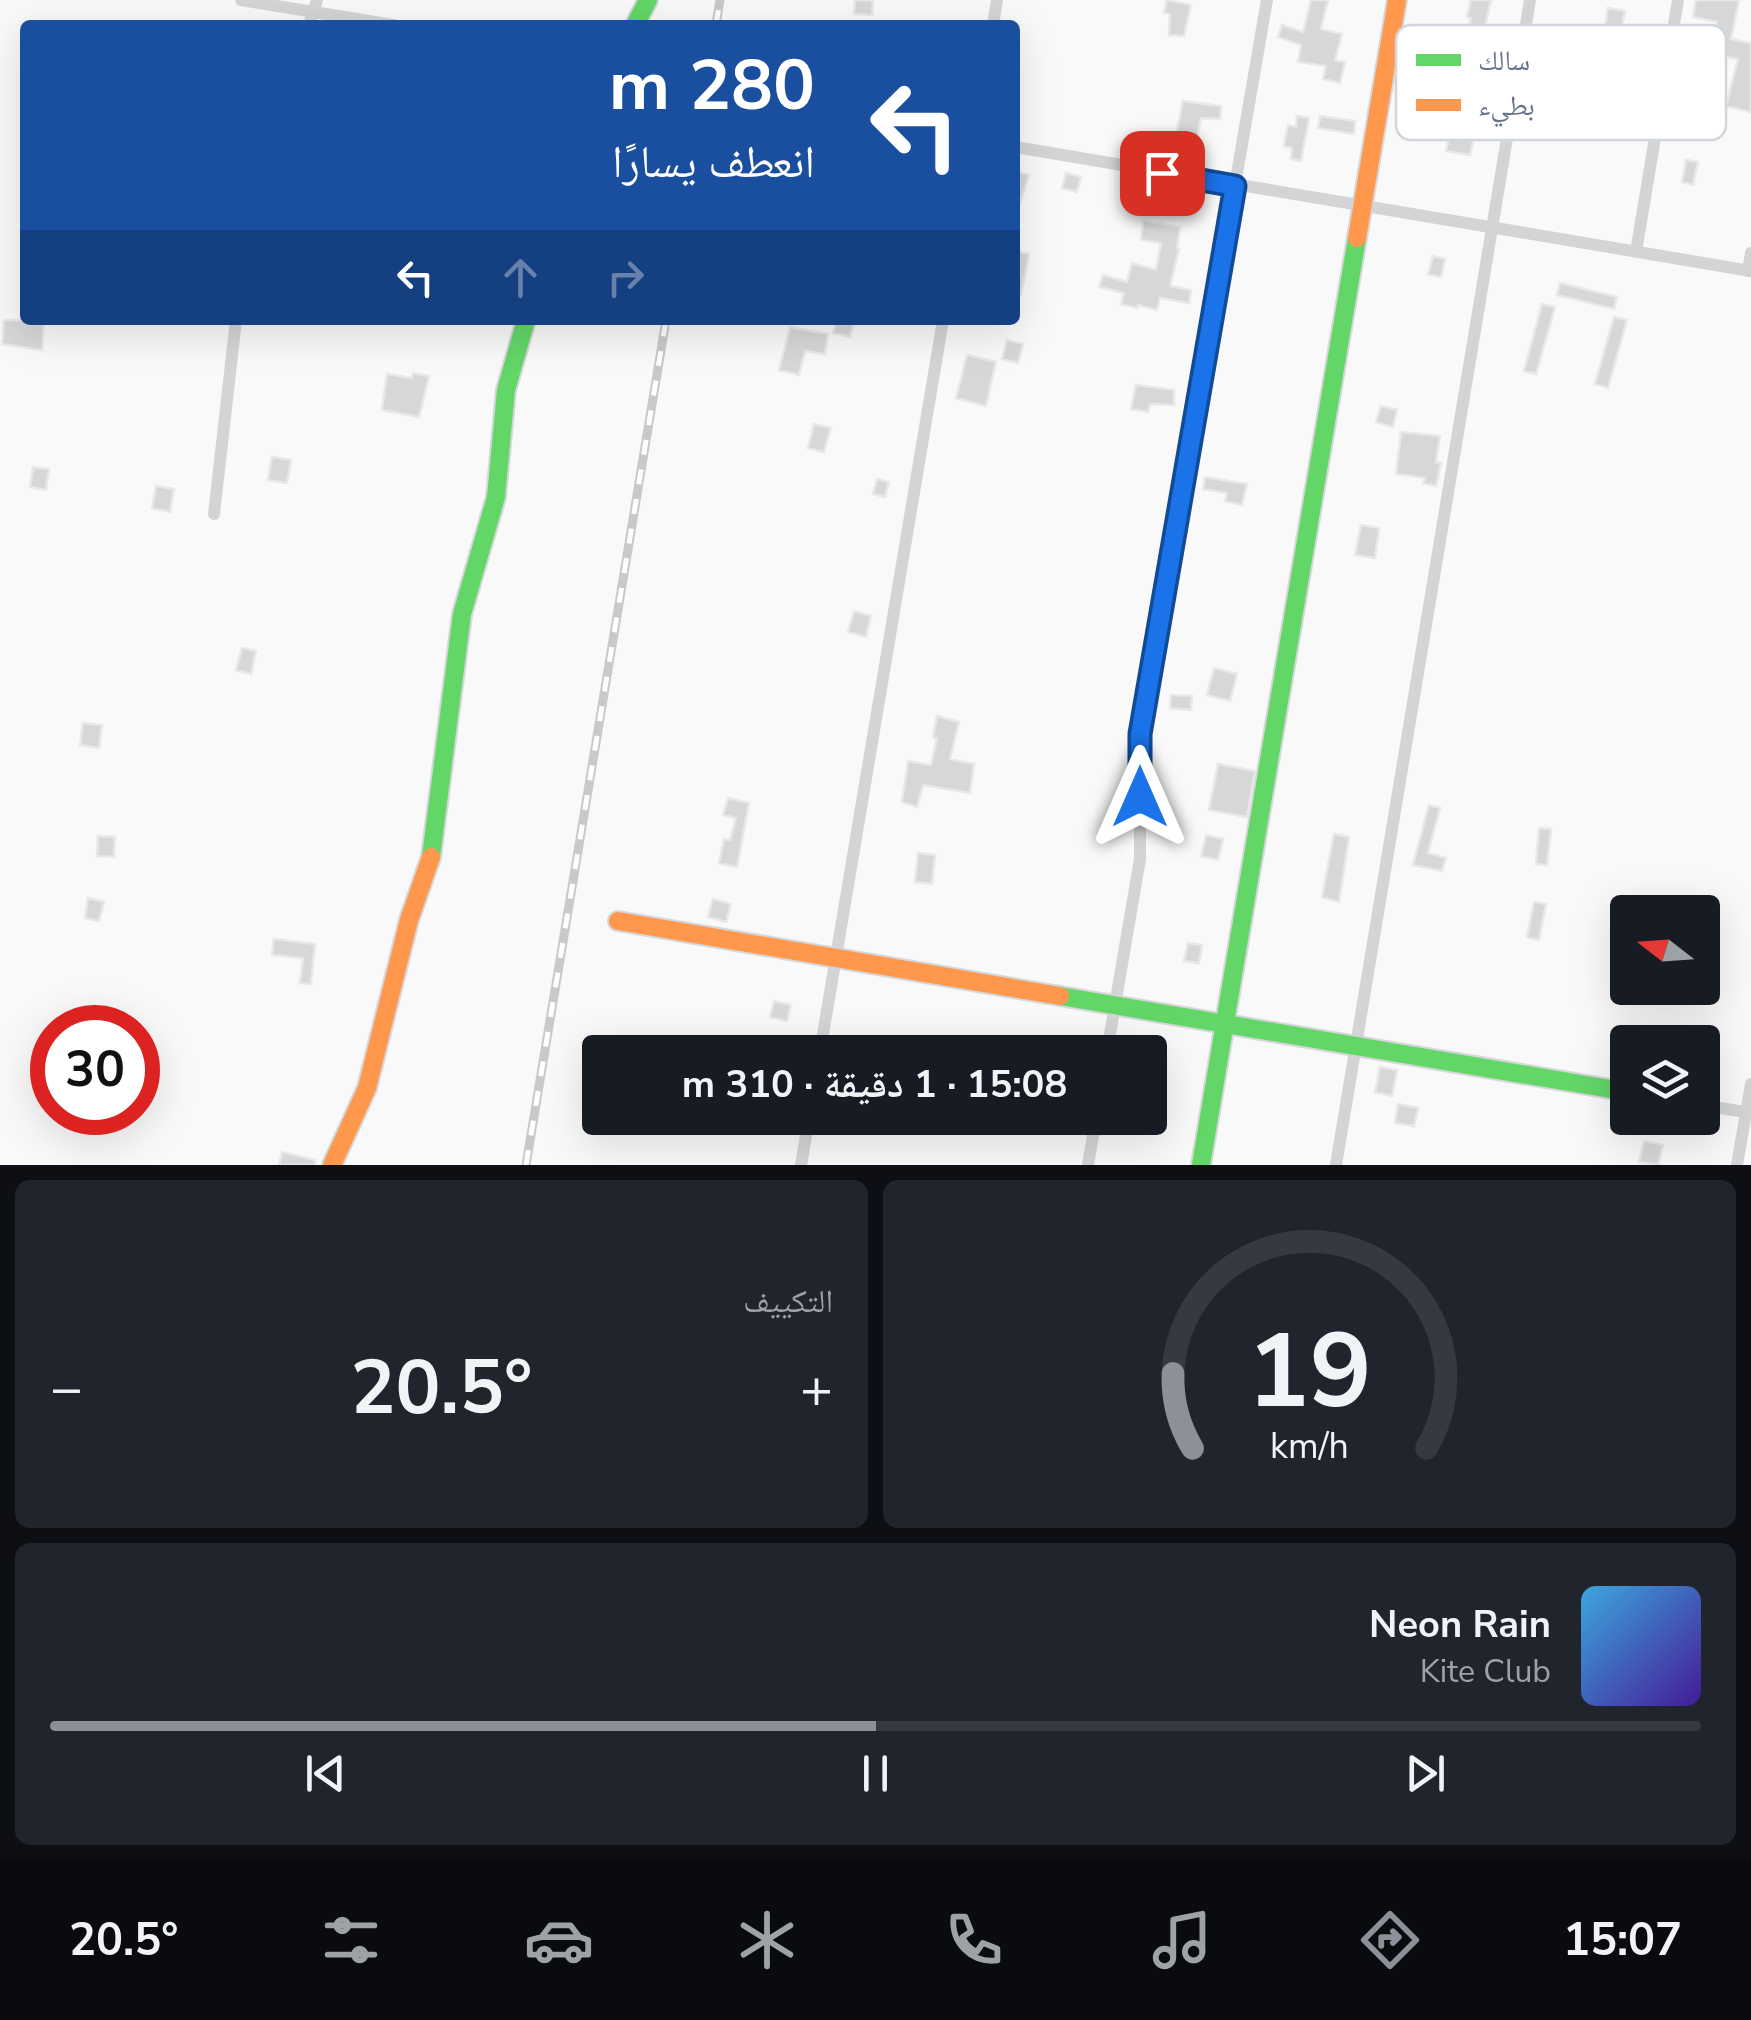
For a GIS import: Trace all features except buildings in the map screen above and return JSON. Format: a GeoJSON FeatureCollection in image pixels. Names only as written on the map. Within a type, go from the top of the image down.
{"type":"FeatureCollection","features":[{"type":"Feature","properties":{"kind":"street"},"geometry":{"type":"LineString","coordinates":[[240,0],[362,20]]}},
{"type":"Feature","properties":{"kind":"street"},"geometry":{"type":"LineString","coordinates":[[1110,1035],[1140,859],[1140,734],[1266,0]]}},
{"type":"Feature","properties":{"kind":"street"},"geometry":{"type":"LineString","coordinates":[[1201,1165],[1397,0]]}},
{"type":"Feature","properties":{"kind":"street"},"geometry":{"type":"LineString","coordinates":[[1526,25],[1530,0]]}},
{"type":"Feature","properties":{"kind":"street"},"geometry":{"type":"LineString","coordinates":[[1674,25],[1678,0]]}},
{"type":"Feature","properties":{"kind":"street"},"geometry":{"type":"LineString","coordinates":[[1336,1165],[1507,140]]}},
{"type":"Feature","properties":{"kind":"street"},"geometry":{"type":"LineString","coordinates":[[1636,252],[1655,140]]}},
{"type":"Feature","properties":{"kind":"street"},"geometry":{"type":"LineString","coordinates":[[1020,148],[1750,271],[1751,253]]}},
{"type":"Feature","properties":{"kind":"street"},"geometry":{"type":"LineString","coordinates":[[214,514],[235,325]]}},
{"type":"Feature","properties":{"kind":"street"},"geometry":{"type":"LineString","coordinates":[[332,1165],[368,1088],[409,920],[434,848],[462,614],[496,497],[506,390],[525,325]]}},
{"type":"Feature","properties":{"kind":"street"},"geometry":{"type":"LineString","coordinates":[[823,1035],[942,325]]}},
{"type":"Feature","properties":{"kind":"street"},"geometry":{"type":"LineString","coordinates":[[618,921],[1610,1089]]}},
{"type":"Feature","properties":{"kind":"street"},"geometry":{"type":"LineString","coordinates":[[1737,1165],[1751,1084]]}},
{"type":"Feature","properties":{"kind":"street"},"geometry":{"type":"LineString","coordinates":[[1720,1108],[1748,1113]]}},
{"type":"Feature","properties":{"kind":"street"},"geometry":{"type":"LineString","coordinates":[[801,1165],[806,1135]]}},
{"type":"Feature","properties":{"kind":"street"},"geometry":{"type":"LineString","coordinates":[[1088,1165],[1093,1135]]}},
{"type":"Feature","properties":{"kind":"railway"},"geometry":{"type":"LineString","coordinates":[[717,20],[720,0]]}},
{"type":"Feature","properties":{"kind":"railway"},"geometry":{"type":"LineString","coordinates":[[526,1165],[665,325]]}},
{"type":"Feature","properties":{"kind":"traffic: fast"},"geometry":{"type":"LineString","coordinates":[[638,20],[648,0]]}},
{"type":"Feature","properties":{"kind":"traffic: fast"},"geometry":{"type":"LineString","coordinates":[[1201,1165],[1357,238]]}},
{"type":"Feature","properties":{"kind":"traffic: fast"},"geometry":{"type":"LineString","coordinates":[[431,857],[462,614],[496,497],[506,390],[525,325]]}},
{"type":"Feature","properties":{"kind":"traffic: fast"},"geometry":{"type":"LineString","coordinates":[[1060,996],[1610,1089]]}},
{"type":"Feature","properties":{"kind":"traffic: slow"},"geometry":{"type":"LineString","coordinates":[[1357,238],[1397,0]]}},
{"type":"Feature","properties":{"kind":"traffic: slow"},"geometry":{"type":"LineString","coordinates":[[332,1165],[367,1088],[409,920],[431,857]]}},
{"type":"Feature","properties":{"kind":"traffic: slow"},"geometry":{"type":"LineString","coordinates":[[618,921],[1060,996]]}},
{"type":"Feature","properties":{"kind":"route"},"geometry":{"type":"LineString","coordinates":[[1140,797],[1140,734],[1235,186],[1162,173]]}}]}
